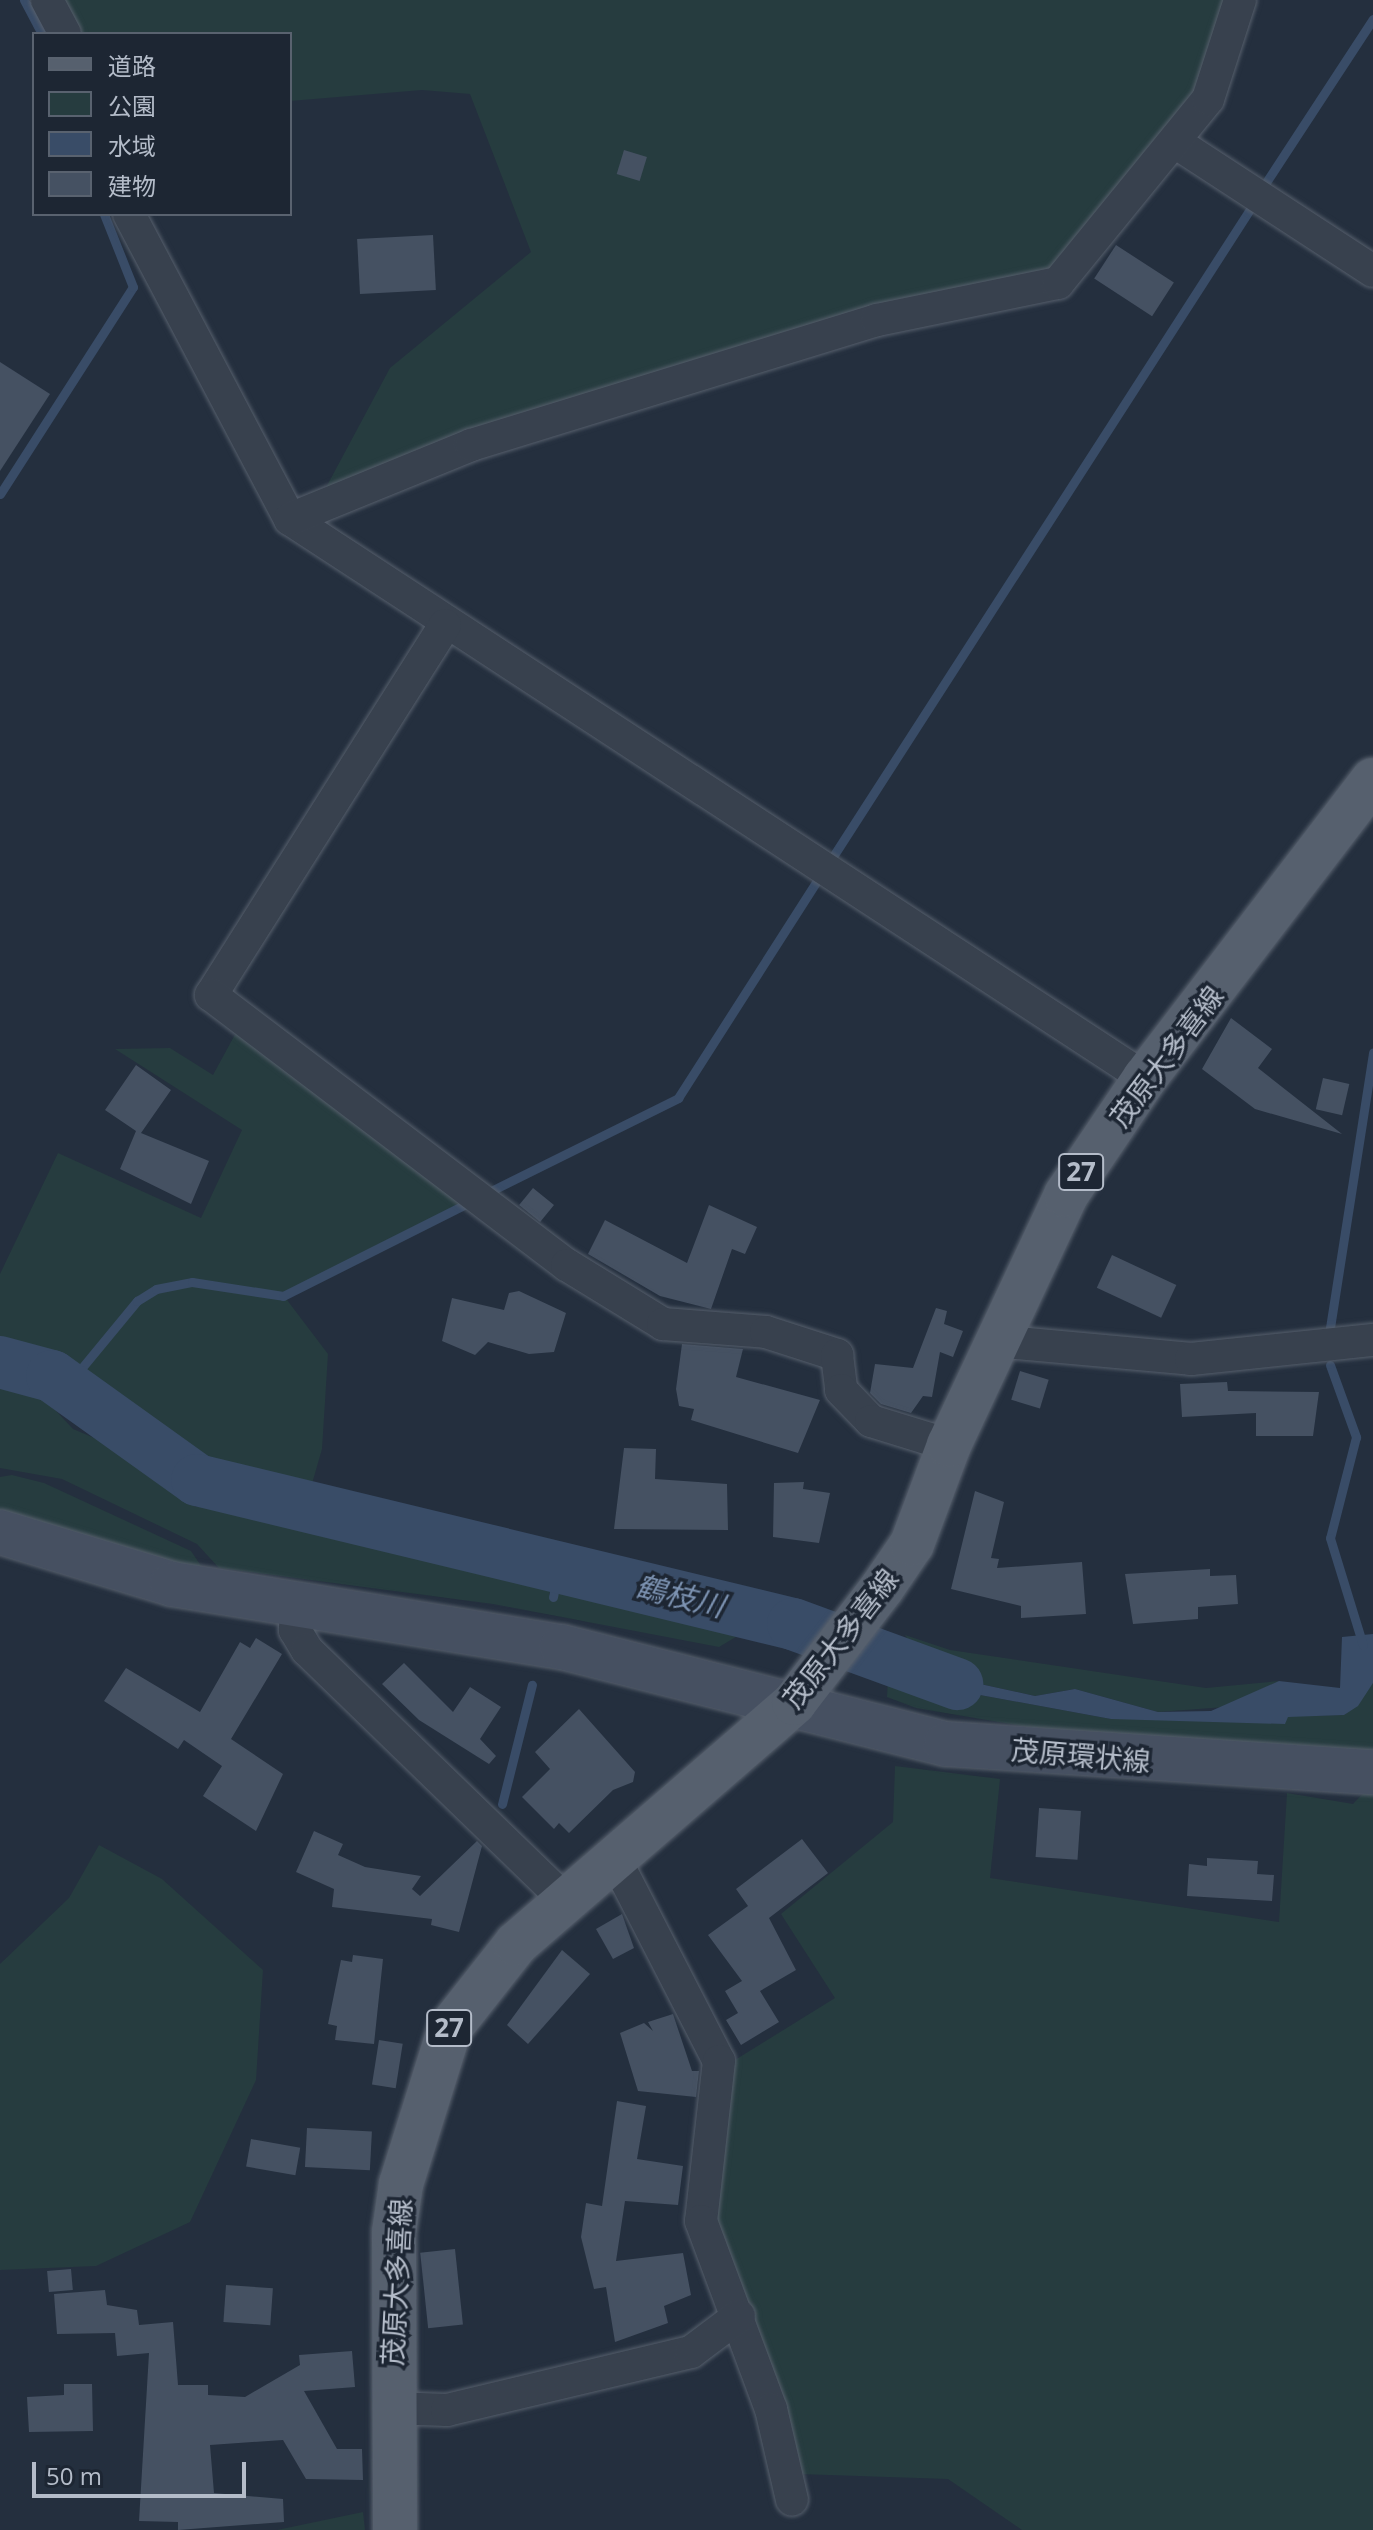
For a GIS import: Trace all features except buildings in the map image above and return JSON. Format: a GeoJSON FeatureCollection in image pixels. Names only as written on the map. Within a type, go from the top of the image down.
{"type":"FeatureCollection","features":[{"type":"Feature","properties":{"kind":"main road","name":"茂原大多喜線"},"geometry":{"type":"LineString","coordinates":[[395,2530],[391,2408],[394,2232],[434,2070],[450,2028],[481,1983],[614,1857],[803,1689],[866,1608],[912,1544],[949,1445],[995,1341],[1066,1195],[1145,1078],[1373,780]]}},
{"type":"Feature","properties":{"kind":"main road","name":"茂原環状線"},"geometry":{"type":"LineString","coordinates":[[0,1532],[172,1584],[296,1609],[562,1647],[803,1689],[946,1744],[1373,1772]]}},
{"type":"Feature","properties":{"kind":"street"},"geometry":{"type":"LineString","coordinates":[[47,0],[64,32]]}},
{"type":"Feature","properties":{"kind":"street"},"geometry":{"type":"LineString","coordinates":[[290,519],[471,445],[877,320],[1058,283],[1208,99],[1240,0]]}},
{"type":"Feature","properties":{"kind":"street"},"geometry":{"type":"LineString","coordinates":[[1175,142],[1373,271]]}},
{"type":"Feature","properties":{"kind":"street"},"geometry":{"type":"LineString","coordinates":[[130,216],[290,519],[445,625],[1145,1078]]}},
{"type":"Feature","properties":{"kind":"street"},"geometry":{"type":"LineString","coordinates":[[445,625],[211,995],[567,1265],[663,1324],[766,1332],[837,1355],[841,1390],[871,1421],[949,1445]]}},
{"type":"Feature","properties":{"kind":"street"},"geometry":{"type":"LineString","coordinates":[[995,1341],[1191,1359],[1373,1340]]}},
{"type":"Feature","properties":{"kind":"street"},"geometry":{"type":"LineString","coordinates":[[296,1609],[295,1630],[307,1650],[568,1903]]}},
{"type":"Feature","properties":{"kind":"street"},"geometry":{"type":"LineString","coordinates":[[614,1857],[719,2061],[701,2221],[739,2316],[792,2500]]}},
{"type":"Feature","properties":{"kind":"street"},"geometry":{"type":"LineString","coordinates":[[391,2408],[447,2410],[691,2352],[739,2316]]}},
{"type":"Feature","properties":{"kind":"green space"},"geometry":{"type":"Polygon","coordinates":[[[58,0],[1234,0],[1197,103],[1050,280],[322,495],[390,368],[531,252],[470,94],[422,90],[292,101],[292,32],[80,32],[58,0]]]}},
{"type":"Feature","properties":{"kind":"green space"},"geometry":{"type":"Polygon","coordinates":[[[238,1029],[468,1203],[284,1296],[328,1354],[322,1449],[307,1501],[200,1472],[50,1368],[0,1346],[0,1274],[58,1153],[201,1218],[242,1130],[115,1049],[170,1048],[213,1075],[238,1029]]]}},
{"type":"Feature","properties":{"kind":"green space"},"geometry":{"type":"Polygon","coordinates":[[[0,1373],[43,1397],[73,1429],[137,1456],[196,1507],[211,1496],[555,1576],[549,1595],[557,1597],[563,1578],[761,1622],[719,1647],[493,1604],[219,1568],[197,1544],[62,1479],[0,1468],[0,1373]]]}},
{"type":"Feature","properties":{"kind":"green space"},"geometry":{"type":"Polygon","coordinates":[[[12,1475],[44,1483],[191,1551],[208,1576],[0,1516],[0,1477],[12,1475]]]}},
{"type":"Feature","properties":{"kind":"green space"},"geometry":{"type":"Polygon","coordinates":[[[905,1635],[950,1650],[1206,1688],[1279,1681],[1225,1707],[1158,1712],[1075,1689],[1035,1696],[948,1677],[926,1669],[905,1635]]]}},
{"type":"Feature","properties":{"kind":"green space"},"geometry":{"type":"Polygon","coordinates":[[[888,1678],[1111,1719],[1344,1715],[1373,1683],[1373,1760],[1063,1733],[916,1708],[887,1697],[888,1678]]]}},
{"type":"Feature","properties":{"kind":"green space"},"geometry":{"type":"Polygon","coordinates":[[[895,1766],[1000,1779],[990,1878],[1279,1922],[1287,1793],[1353,1804],[1373,1783],[1373,2530],[1022,2530],[948,2479],[799,2474],[711,2221],[727,2065],[835,1998],[781,1914],[893,1822],[895,1766]]]}},
{"type":"Feature","properties":{"kind":"green space"},"geometry":{"type":"Polygon","coordinates":[[[99,1845],[162,1879],[263,1970],[256,2080],[190,2222],[96,2266],[0,2270],[0,1964],[69,1898],[99,1845]]]}},
{"type":"Feature","properties":{"kind":"green space"},"geometry":{"type":"Polygon","coordinates":[[[363,2512],[365,2530],[277,2530],[363,2512]]]}},
{"type":"Feature","properties":{"kind":"water"},"geometry":{"type":"Polygon","coordinates":[[[1373,1634],[1373,1683],[1358,1706],[1344,1715],[1288,1717],[1285,1724],[1111,1719],[888,1678],[889,1655],[902,1639],[915,1643],[913,1653],[926,1669],[948,1677],[1035,1696],[1075,1689],[1158,1712],[1211,1711],[1279,1681],[1340,1688],[1342,1637],[1373,1634]]]}},
{"type":"Feature","properties":{"kind":"waterway"},"geometry":{"type":"LineString","coordinates":[[24,0],[41,32]]}},
{"type":"Feature","properties":{"kind":"waterway"},"geometry":{"type":"LineString","coordinates":[[1263,187],[1373,19]]}},
{"type":"Feature","properties":{"kind":"waterway"},"geometry":{"type":"LineString","coordinates":[[832,858],[1254,203]]}},
{"type":"Feature","properties":{"kind":"waterway"},"geometry":{"type":"LineString","coordinates":[[0,494],[133,287],[105,216]]}},
{"type":"Feature","properties":{"kind":"waterway"},"geometry":{"type":"LineString","coordinates":[[485,1194],[678,1098],[818,879]]}},
{"type":"Feature","properties":{"kind":"waterway"},"geometry":{"type":"LineString","coordinates":[[1329,1334],[1373,1052]]}},
{"type":"Feature","properties":{"kind":"waterway"},"geometry":{"type":"LineString","coordinates":[[66,1387],[137,1301],[156,1289],[192,1282],[283,1296],[468,1203]]}},
{"type":"Feature","properties":{"kind":"waterway","name":"鶴枝川"},"geometry":{"type":"LineString","coordinates":[[0,1362],[52,1376],[197,1480],[793,1624],[957,1684]]}},
{"type":"Feature","properties":{"kind":"waterway"},"geometry":{"type":"LineString","coordinates":[[1330,1365],[1356,1437],[1330,1538],[1363,1645]]}},
{"type":"Feature","properties":{"kind":"waterway"},"geometry":{"type":"LineString","coordinates":[[553,1597],[559,1566]]}},
{"type":"Feature","properties":{"kind":"waterway"},"geometry":{"type":"LineString","coordinates":[[502,1804],[532,1685]]}}]}
